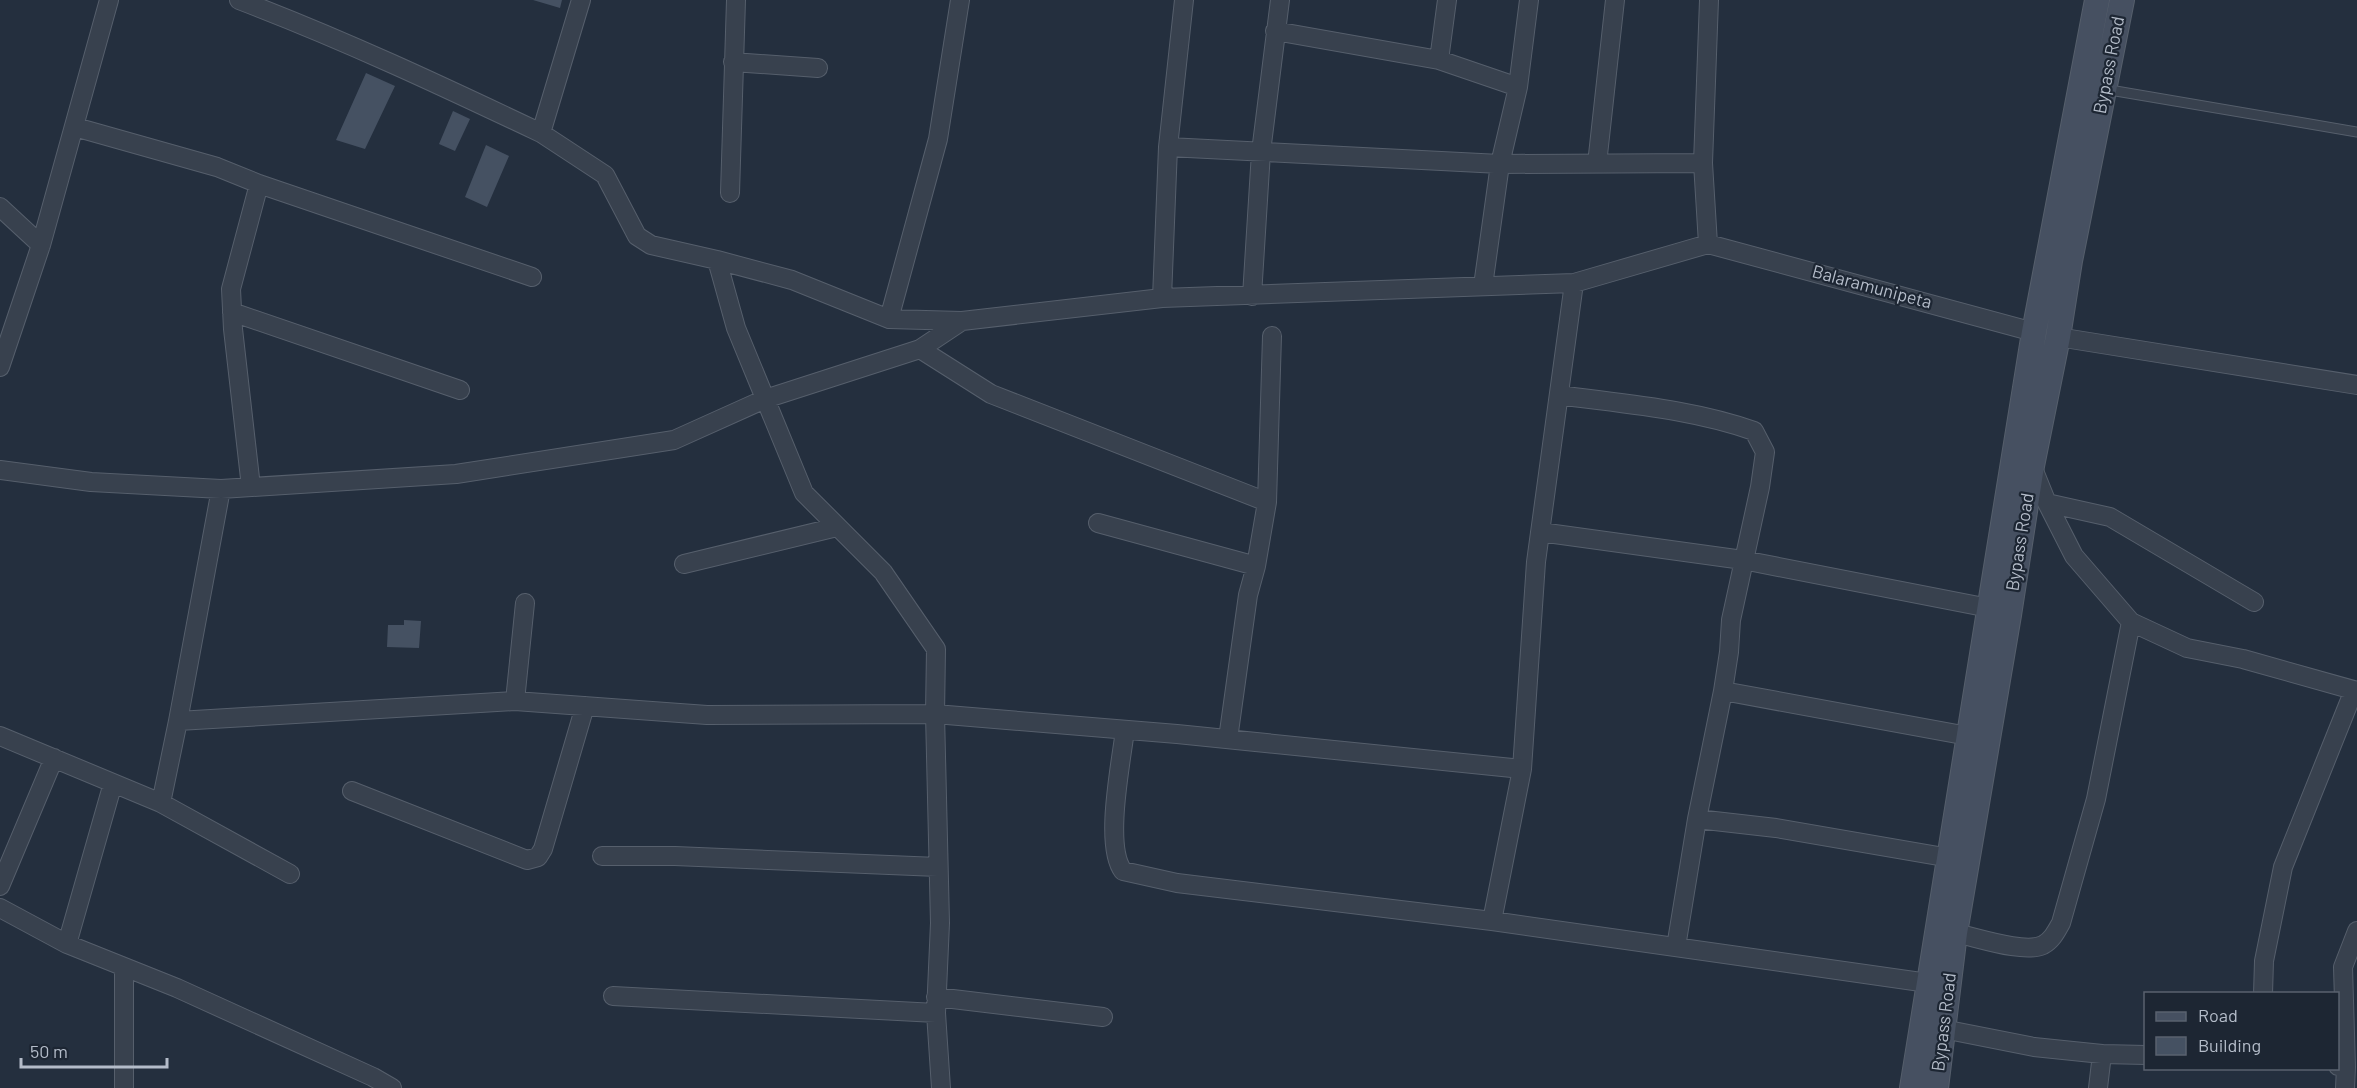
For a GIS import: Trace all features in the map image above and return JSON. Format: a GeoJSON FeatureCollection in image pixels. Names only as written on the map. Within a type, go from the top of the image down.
{"type":"FeatureCollection","features":[{"type":"Feature","properties":{"kind":"main road","name":"Bypass Road"},"geometry":{"type":"LineString","coordinates":[[1912,1088],[2034,332],[2097,0]]}},
{"type":"Feature","properties":{"kind":"main road","name":"Bypass Road"},"geometry":{"type":"LineString","coordinates":[[1936,1088],[1954,933],[2009,615],[2031,466],[2122,0]]}},
{"type":"Feature","properties":{"kind":"street"},"geometry":{"type":"LineString","coordinates":[[0,367],[41,245],[109,0]]}},
{"type":"Feature","properties":{"kind":"street"},"geometry":{"type":"LineString","coordinates":[[239,0],[440,86],[541,133],[605,175],[637,236],[643,242],[792,280],[889,319],[962,321],[1162,298],[1574,283],[1708,244],[1703,163],[1709,0]]}},
{"type":"Feature","properties":{"kind":"street"},"geometry":{"type":"LineString","coordinates":[[541,133],[581,0]]}},
{"type":"Feature","properties":{"kind":"street"},"geometry":{"type":"LineString","coordinates":[[730,193],[736,0]]}},
{"type":"Feature","properties":{"kind":"street"},"geometry":{"type":"LineString","coordinates":[[889,319],[938,140],[960,0]]}},
{"type":"Feature","properties":{"kind":"street"},"geometry":{"type":"LineString","coordinates":[[1162,298],[1168,147],[1184,0]]}},
{"type":"Feature","properties":{"kind":"street"},"geometry":{"type":"LineString","coordinates":[[1252,296],[1261,152],[1280,0]]}},
{"type":"Feature","properties":{"kind":"street"},"geometry":{"type":"LineString","coordinates":[[1439,60],[1447,0]]}},
{"type":"Feature","properties":{"kind":"street"},"geometry":{"type":"LineString","coordinates":[[1483,286],[1500,164],[1518,87],[1529,0]]}},
{"type":"Feature","properties":{"kind":"street"},"geometry":{"type":"LineString","coordinates":[[1597,164],[1615,0]]}},
{"type":"Feature","properties":{"kind":"street"},"geometry":{"type":"LineString","coordinates":[[1275,31],[1439,60],[1518,87]]}},
{"type":"Feature","properties":{"kind":"street"},"geometry":{"type":"LineString","coordinates":[[733,62],[819,68]]}},
{"type":"Feature","properties":{"kind":"street"},"geometry":{"type":"LineString","coordinates":[[75,127],[217,166],[259,184],[532,277]]}},
{"type":"Feature","properties":{"kind":"street"},"geometry":{"type":"LineString","coordinates":[[1168,147],[1500,164],[1703,163]]}},
{"type":"Feature","properties":{"kind":"street"},"geometry":{"type":"LineString","coordinates":[[251,487],[231,289],[259,184]]}},
{"type":"Feature","properties":{"kind":"street"},"geometry":{"type":"LineString","coordinates":[[0,207],[41,245]]}},
{"type":"Feature","properties":{"kind":"street","name":"Balaramunipeta"},"geometry":{"type":"LineString","coordinates":[[1708,244],[2034,332]]}},
{"type":"Feature","properties":{"kind":"street"},"geometry":{"type":"LineString","coordinates":[[717,260],[736,328],[804,494],[883,572],[936,649],[935,714],[940,923],[936,1005],[941,1088]]}},
{"type":"Feature","properties":{"kind":"street"},"geometry":{"type":"LineString","coordinates":[[1492,921],[1522,769],[1540,532],[1574,283]]}},
{"type":"Feature","properties":{"kind":"street"},"geometry":{"type":"LineString","coordinates":[[232,312],[460,390]]}},
{"type":"Feature","properties":{"kind":"street"},"geometry":{"type":"LineString","coordinates":[[0,470],[91,482],[221,489],[456,474],[674,440],[765,399],[920,349],[962,321]]}},
{"type":"Feature","properties":{"kind":"street"},"geometry":{"type":"LineString","coordinates":[[1228,739],[1248,595],[1256,566],[1267,502],[1272,336]]}},
{"type":"Feature","properties":{"kind":"street"},"geometry":{"type":"LineString","coordinates":[[2058,337],[2357,386]]}},
{"type":"Feature","properties":{"kind":"street"},"geometry":{"type":"LineString","coordinates":[[920,349],[991,394],[1267,502]]}},
{"type":"Feature","properties":{"kind":"street"},"geometry":{"type":"LineString","coordinates":[[1559,395],[1686,412],[1727,421],[1755,431],[1765,452],[1760,487],[1731,620],[1723,691],[1697,819],[1676,947]]}},
{"type":"Feature","properties":{"kind":"street"},"geometry":{"type":"LineString","coordinates":[[2031,466],[2074,556],[2131,622],[2187,648],[2243,659],[2355,691],[2283,867],[2264,961],[2263,992]]}},
{"type":"Feature","properties":{"kind":"street"},"geometry":{"type":"LineString","coordinates":[[161,803],[221,489]]}},
{"type":"Feature","properties":{"kind":"street"},"geometry":{"type":"LineString","coordinates":[[2047,503],[2110,517],[2254,602]]}},
{"type":"Feature","properties":{"kind":"street"},"geometry":{"type":"LineString","coordinates":[[1098,523],[1256,566]]}},
{"type":"Feature","properties":{"kind":"street"},"geometry":{"type":"LineString","coordinates":[[684,564],[837,527]]}},
{"type":"Feature","properties":{"kind":"street"},"geometry":{"type":"LineString","coordinates":[[1540,532],[1743,561],[1989,608]]}},
{"type":"Feature","properties":{"kind":"street"},"geometry":{"type":"LineString","coordinates":[[515,701],[525,603]]}},
{"type":"Feature","properties":{"kind":"street"},"geometry":{"type":"LineString","coordinates":[[1954,933],[2028,948],[2042,945],[2052,939],[2061,923],[2096,799],[2131,622]]}},
{"type":"Feature","properties":{"kind":"street"},"geometry":{"type":"LineString","coordinates":[[1723,691],[1968,736]]}},
{"type":"Feature","properties":{"kind":"street"},"geometry":{"type":"LineString","coordinates":[[178,721],[515,701],[707,715],[935,714],[1228,739],[1522,769]]}},
{"type":"Feature","properties":{"kind":"street"},"geometry":{"type":"LineString","coordinates":[[352,791],[527,860],[538,857],[543,849],[585,706]]}},
{"type":"Feature","properties":{"kind":"street"},"geometry":{"type":"LineString","coordinates":[[1125,730],[1113,838],[1117,863],[1123,871],[1177,883],[1492,921],[1928,983]]}},
{"type":"Feature","properties":{"kind":"street"},"geometry":{"type":"LineString","coordinates":[[0,736],[161,803],[290,874]]}},
{"type":"Feature","properties":{"kind":"street"},"geometry":{"type":"LineString","coordinates":[[0,886],[54,758]]}},
{"type":"Feature","properties":{"kind":"street"},"geometry":{"type":"LineString","coordinates":[[67,944],[113,783]]}},
{"type":"Feature","properties":{"kind":"street"},"geometry":{"type":"LineString","coordinates":[[1697,819],[1776,828],[1950,858]]}},
{"type":"Feature","properties":{"kind":"street"},"geometry":{"type":"LineString","coordinates":[[602,856],[675,856],[939,867]]}},
{"type":"Feature","properties":{"kind":"street"},"geometry":{"type":"LineString","coordinates":[[0,908],[67,944],[177,988],[373,1077],[392,1088]]}},
{"type":"Feature","properties":{"kind":"street"},"geometry":{"type":"LineString","coordinates":[[2345,1088],[2342,1067],[2350,967],[2357,931]]}},
{"type":"Feature","properties":{"kind":"street"},"geometry":{"type":"LineString","coordinates":[[124,968],[124,1088]]}},
{"type":"Feature","properties":{"kind":"street"},"geometry":{"type":"LineString","coordinates":[[613,996],[936,1005],[1103,1017]]}},
{"type":"Feature","properties":{"kind":"street"},"geometry":{"type":"LineString","coordinates":[[1943,1029],[2034,1047],[2102,1054],[2144,1054]]}},
{"type":"Feature","properties":{"kind":"street"},"geometry":{"type":"LineString","coordinates":[[2098,1088],[2102,1054]]}},
{"type":"Feature","properties":{"kind":"lane"},"geometry":{"type":"LineString","coordinates":[[2104,89],[2357,132]]}},
{"type":"Feature","properties":{"kind":"building"},"geometry":{"type":"Polygon","coordinates":[[[533,0],[562,0],[560,8],[533,0]]]}},
{"type":"Feature","properties":{"kind":"building"},"geometry":{"type":"Polygon","coordinates":[[[366,73],[395,86],[365,149],[336,140],[366,73]]]}},
{"type":"Feature","properties":{"kind":"building"},"geometry":{"type":"Polygon","coordinates":[[[453,111],[470,119],[455,151],[439,144],[453,111]]]}},
{"type":"Feature","properties":{"kind":"building"},"geometry":{"type":"Polygon","coordinates":[[[486,145],[509,156],[487,207],[465,197],[486,145]]]}},
{"type":"Feature","properties":{"kind":"building"},"geometry":{"type":"Polygon","coordinates":[[[404,620],[421,621],[419,648],[387,647],[388,625],[404,625],[404,620]]]}}]}
